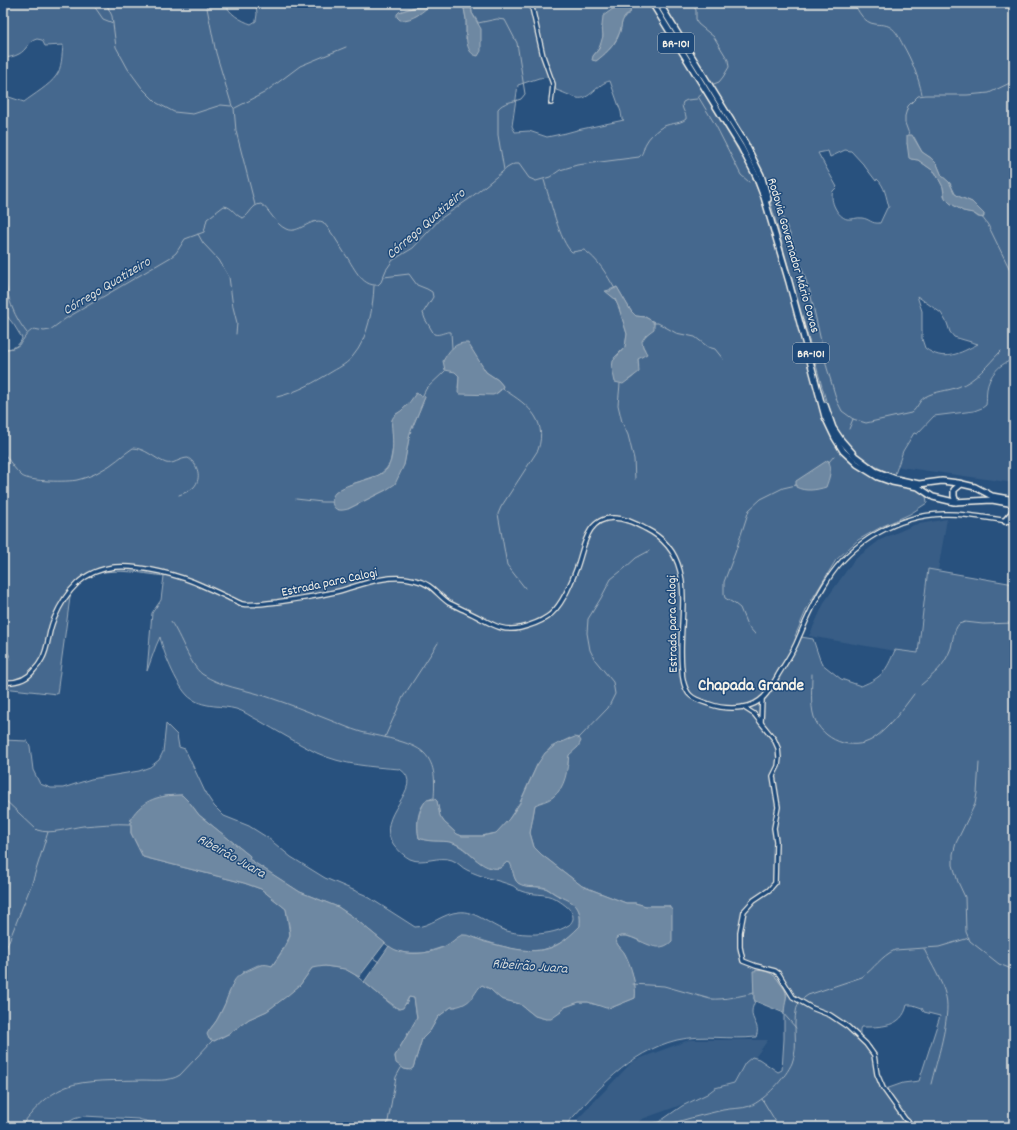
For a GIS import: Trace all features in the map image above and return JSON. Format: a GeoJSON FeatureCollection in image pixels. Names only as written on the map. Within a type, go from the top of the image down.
{"type":"FeatureCollection","features":[{"type":"Feature","properties":{"kind":"highway","name":"Rodovia Governador Mário Covas"},"geometry":{"type":"LineString","coordinates":[[652,3],[756,176],[764,197],[789,282],[823,410],[833,434],[843,451],[857,464],[869,472],[892,482],[918,488],[933,497],[956,502]]}},
{"type":"Feature","properties":{"kind":"highway","name":"Rodovia Governador Mário Covas"},"geometry":{"type":"LineString","coordinates":[[659,3],[745,143],[761,175],[826,409],[836,433],[855,456],[870,468],[885,475],[919,484],[942,481],[961,484],[975,487],[992,496],[1014,502]]}},
{"type":"Feature","properties":{"kind":"highway"},"geometry":{"type":"LineString","coordinates":[[956,502],[954,490],[961,484]]}},
{"type":"Feature","properties":{"kind":"highway","name":"BR-101"},"geometry":{"type":"LineString","coordinates":[[956,502],[992,500],[1014,502]]}},
{"type":"Feature","properties":{"kind":"highway"},"geometry":{"type":"LineString","coordinates":[[1005,521],[1013,515],[1014,502]]}},
{"type":"Feature","properties":{"kind":"street"},"geometry":{"type":"LineString","coordinates":[[531,3],[543,56],[553,84],[551,103]]}},
{"type":"Feature","properties":{"kind":"street"},"geometry":{"type":"LineString","coordinates":[[761,722],[762,699],[768,692],[795,647],[806,621],[827,581],[840,563],[853,550],[883,530],[908,520],[924,516],[963,514],[1014,522]]}},
{"type":"Feature","properties":{"kind":"street","name":"Estrada para Calogi"},"geometry":{"type":"LineString","coordinates":[[3,682],[14,683],[30,676],[43,658],[53,620],[74,585],[91,573],[114,567],[147,569],[189,579],[241,604],[263,604],[299,599],[339,591],[373,580],[393,578],[413,579],[431,586],[449,603],[473,614],[492,626],[507,630],[521,628],[548,617],[559,605],[576,568],[591,528],[602,520],[614,518],[627,520],[651,532],[666,544],[675,554],[680,568],[684,600],[680,656],[683,679],[689,695],[699,701],[719,708],[743,707],[762,699]]}},
{"type":"Feature","properties":{"kind":"street"},"geometry":{"type":"LineString","coordinates":[[743,707],[754,714],[774,739],[778,748],[779,758],[778,766],[773,776],[778,807],[774,828],[776,841],[775,883],[769,890],[754,900],[742,915],[740,947],[743,961],[775,971],[779,974],[793,997],[812,1008],[830,1015],[848,1027],[866,1044],[874,1055],[877,1074],[883,1088],[906,1119],[914,1127]]}},
{"type":"Feature","properties":{"kind":"shaded area"},"geometry":{"type":"Polygon","coordinates":[[[3,3],[226,3],[229,10],[239,19],[251,24],[256,21],[256,3],[423,3],[419,6],[399,12],[416,16],[432,3],[463,3],[466,19],[466,39],[478,22],[472,13],[471,3],[621,3],[649,3],[734,143],[748,168],[761,197],[781,262],[824,421],[836,442],[862,468],[925,489],[927,503],[910,514],[883,526],[858,540],[836,560],[808,606],[795,636],[813,639],[821,663],[841,679],[861,686],[874,680],[883,672],[895,650],[918,653],[928,569],[1014,584],[1014,1127],[642,1127],[659,1122],[682,1106],[707,1094],[715,1088],[734,1083],[745,1063],[752,1057],[759,1059],[778,1072],[782,1070],[784,1006],[787,995],[784,988],[775,976],[757,971],[755,1001],[752,1011],[753,1018],[757,1026],[756,1037],[696,1037],[677,1040],[659,1046],[628,1063],[615,1074],[589,1099],[565,1126],[566,1127],[169,1127],[138,1119],[84,1116],[74,1119],[61,1127],[3,1127],[3,740],[27,741],[30,746],[33,770],[40,784],[51,788],[63,788],[91,779],[139,771],[150,767],[159,760],[163,752],[166,724],[177,735],[179,747],[185,749],[206,794],[214,806],[224,816],[249,826],[268,838],[291,857],[325,878],[365,895],[415,927],[426,925],[453,913],[465,912],[476,915],[504,930],[518,933],[536,934],[553,932],[561,929],[569,925],[573,919],[569,909],[552,897],[525,892],[512,886],[483,877],[465,869],[452,860],[442,859],[415,861],[401,853],[394,845],[389,834],[389,824],[393,813],[408,785],[407,777],[400,769],[358,765],[327,757],[302,745],[242,711],[197,702],[187,695],[177,680],[164,652],[160,637],[147,671],[152,613],[161,600],[164,576],[116,571],[97,573],[88,576],[71,590],[57,694],[3,688],[3,349],[15,347],[22,338],[3,311],[3,95],[24,102],[46,86],[58,73],[63,45],[45,46],[42,40],[37,39],[19,54],[3,59],[3,3]],[[621,3],[602,26],[602,42],[593,56],[596,61],[614,44],[620,32],[624,18],[631,12],[621,3]],[[539,78],[518,85],[512,126],[515,132],[529,131],[547,137],[624,120],[622,119],[610,81],[605,82],[586,97],[577,98],[556,90],[553,78],[539,78]],[[617,287],[606,291],[615,299],[627,334],[625,347],[614,358],[629,380],[638,371],[638,359],[645,350],[641,343],[644,337],[653,328],[654,322],[645,317],[636,316],[631,311],[617,287]],[[467,343],[455,372],[459,376],[458,388],[496,394],[503,386],[498,380],[486,372],[467,343]],[[425,397],[409,403],[403,410],[396,414],[392,420],[393,447],[390,463],[379,475],[349,485],[348,509],[386,490],[404,465],[410,433],[425,397]],[[570,738],[551,747],[537,765],[520,802],[509,819],[497,833],[482,836],[462,836],[457,834],[444,822],[440,816],[437,801],[433,798],[424,804],[418,820],[419,838],[429,841],[454,843],[488,867],[500,868],[507,862],[511,862],[514,876],[518,883],[547,889],[576,905],[580,913],[580,926],[569,937],[556,945],[533,951],[509,948],[462,935],[446,946],[424,953],[405,953],[392,949],[353,917],[338,907],[300,892],[248,859],[250,856],[199,815],[182,795],[165,796],[131,818],[131,833],[143,857],[244,883],[261,889],[286,909],[290,936],[272,966],[258,965],[243,972],[229,993],[217,1020],[211,1028],[214,1041],[230,1033],[249,1019],[267,1011],[300,985],[312,968],[317,966],[345,969],[354,974],[393,1006],[399,1009],[407,1003],[409,997],[414,998],[417,1018],[395,1056],[399,1064],[407,1070],[413,1068],[422,1039],[430,1031],[438,1017],[451,1007],[456,1007],[482,985],[490,989],[501,999],[520,1004],[535,1016],[546,1019],[561,1012],[565,1007],[579,1002],[589,1002],[592,1004],[613,1007],[635,998],[632,972],[625,954],[617,943],[616,938],[625,936],[641,942],[669,906],[646,906],[635,903],[626,903],[582,886],[534,847],[530,833],[535,805],[568,765],[570,738]],[[907,1005],[900,1018],[889,1025],[861,1027],[860,1029],[861,1037],[871,1046],[876,1077],[881,1089],[883,1090],[903,1083],[919,1081],[940,1016],[924,1012],[922,1008],[913,1005],[907,1005]]]}},
{"type":"Feature","properties":{"kind":"shaded area"},"geometry":{"type":"Polygon","coordinates":[[[663,3],[1014,3],[1014,360],[1009,361],[996,370],[990,379],[987,389],[986,405],[982,408],[974,411],[934,416],[917,434],[914,433],[903,451],[895,474],[872,464],[856,453],[838,431],[828,408],[762,172],[738,126],[663,3]],[[914,137],[907,143],[911,159],[918,160],[935,172],[943,187],[944,196],[950,203],[963,211],[973,213],[978,217],[984,217],[984,214],[972,202],[955,194],[950,183],[942,176],[937,164],[922,152],[914,137]],[[845,150],[830,157],[828,151],[818,153],[837,187],[833,191],[832,199],[835,208],[840,215],[847,219],[862,218],[875,223],[880,223],[887,208],[889,207],[885,192],[880,182],[877,179],[876,181],[851,151],[845,150]],[[917,296],[922,311],[922,339],[925,348],[932,353],[945,356],[952,355],[965,351],[978,344],[954,337],[941,313],[917,296]]]}},
{"type":"Feature","properties":{"kind":"shaded area"},"geometry":{"type":"Polygon","coordinates":[[[1007,350],[1014,362],[1014,483],[900,467],[881,428],[1007,350]]]}},
{"type":"Feature","properties":{"kind":"shaded area"},"geometry":{"type":"Polygon","coordinates":[[[947,519],[923,656],[809,636],[825,601],[854,560],[880,540],[914,525],[947,519]]]}},
{"type":"Feature","properties":{"kind":"shaded area"},"geometry":{"type":"Polygon","coordinates":[[[689,1040],[768,1040],[734,1086],[642,1119],[633,1127],[570,1127],[633,1061],[689,1040]]]}},
{"type":"Feature","properties":{"kind":"water"},"geometry":{"type":"Polygon","coordinates":[[[423,3],[432,3],[422,12],[409,19],[400,20],[397,17],[399,12],[419,6],[423,3]]]}},
{"type":"Feature","properties":{"kind":"water"},"geometry":{"type":"Polygon","coordinates":[[[463,3],[471,3],[472,13],[481,29],[481,51],[478,56],[470,51],[468,46],[463,3]]]}},
{"type":"Feature","properties":{"kind":"water"},"geometry":{"type":"Polygon","coordinates":[[[621,3],[631,11],[623,20],[620,32],[611,47],[596,61],[592,60],[593,56],[599,49],[603,36],[603,16],[621,3]]]}},
{"type":"Feature","properties":{"kind":"water"},"geometry":{"type":"Polygon","coordinates":[[[907,135],[912,135],[922,152],[937,164],[942,176],[949,182],[955,194],[972,202],[984,214],[983,218],[973,213],[963,211],[945,198],[943,187],[935,172],[918,160],[909,158],[907,135]]]}},
{"type":"Feature","properties":{"kind":"water"},"geometry":{"type":"Polygon","coordinates":[[[617,287],[631,311],[636,316],[645,317],[654,322],[654,329],[646,335],[642,341],[643,347],[647,354],[638,359],[639,372],[623,384],[615,382],[612,368],[613,361],[625,347],[627,334],[615,299],[605,291],[610,291],[617,287]]]}},
{"type":"Feature","properties":{"kind":"water"},"geometry":{"type":"Polygon","coordinates":[[[468,343],[486,372],[498,380],[503,386],[495,394],[460,394],[458,393],[459,376],[455,372],[445,370],[443,361],[452,348],[459,344],[468,343]]]}},
{"type":"Feature","properties":{"kind":"water"},"geometry":{"type":"Polygon","coordinates":[[[416,393],[425,397],[410,433],[404,465],[395,484],[348,509],[340,510],[334,508],[332,501],[333,497],[340,489],[376,476],[387,469],[391,460],[393,418],[406,406],[416,393]]]}},
{"type":"Feature","properties":{"kind":"water"},"geometry":{"type":"Polygon","coordinates":[[[828,460],[830,470],[826,487],[803,490],[796,487],[796,481],[828,460]]]}},
{"type":"Feature","properties":{"kind":"water"},"geometry":{"type":"Polygon","coordinates":[[[575,737],[579,738],[581,741],[578,747],[569,755],[565,778],[561,788],[551,798],[535,805],[530,833],[534,847],[582,886],[626,903],[635,903],[646,906],[669,906],[672,910],[672,941],[665,946],[658,947],[651,946],[629,936],[616,938],[618,945],[625,954],[633,976],[635,998],[613,1007],[606,1008],[588,1002],[579,1002],[565,1007],[551,1019],[546,1019],[535,1016],[520,1004],[501,999],[490,989],[482,985],[467,1002],[451,1007],[438,1017],[430,1031],[422,1039],[413,1068],[410,1070],[404,1069],[396,1063],[395,1056],[417,1018],[414,998],[409,997],[403,1008],[399,1009],[364,982],[389,946],[395,950],[410,953],[434,951],[449,944],[458,937],[467,935],[485,942],[521,950],[540,950],[548,949],[557,945],[580,926],[580,913],[572,902],[546,888],[521,885],[515,879],[510,863],[507,862],[500,868],[488,867],[458,845],[444,841],[429,841],[419,838],[418,818],[423,805],[426,800],[435,799],[437,801],[440,816],[444,822],[457,834],[462,836],[482,836],[496,833],[509,819],[520,803],[537,765],[545,753],[557,744],[575,737]]]}},
{"type":"Feature","properties":{"kind":"water"},"geometry":{"type":"Polygon","coordinates":[[[182,795],[199,815],[250,856],[249,859],[300,892],[338,907],[385,943],[359,977],[345,969],[325,966],[312,968],[300,985],[267,1011],[249,1019],[230,1033],[214,1041],[209,1039],[207,1034],[218,1018],[231,987],[237,977],[259,966],[272,966],[287,942],[290,935],[290,928],[286,909],[261,889],[244,883],[143,857],[131,833],[131,818],[141,806],[153,799],[182,795]]]}},
{"type":"Feature","properties":{"kind":"water"},"geometry":{"type":"Polygon","coordinates":[[[761,970],[772,974],[784,988],[786,998],[784,1013],[755,1001],[753,971],[761,970]]]}},
{"type":"Feature","properties":{"kind":"waterway"},"geometry":{"type":"LineString","coordinates":[[92,3],[103,19],[113,23]]}},
{"type":"Feature","properties":{"kind":"waterway"},"geometry":{"type":"LineString","coordinates":[[106,3],[112,16],[116,47],[128,69],[142,88],[157,103],[174,112],[193,114],[221,105],[231,106]]}},
{"type":"Feature","properties":{"kind":"waterway"},"geometry":{"type":"LineString","coordinates":[[207,3],[216,53],[232,106],[234,108],[236,131],[255,205]]}},
{"type":"Feature","properties":{"kind":"waterway","name":"Córrego Quatizeiro"},"geometry":{"type":"LineString","coordinates":[[692,3],[696,10],[696,19],[698,24],[714,37],[728,60],[729,67],[723,77],[719,82],[711,85]]}},
{"type":"Feature","properties":{"kind":"waterway"},"geometry":{"type":"LineString","coordinates":[[854,3],[857,10],[865,19],[871,23],[888,26],[896,33],[912,63],[922,94]]}},
{"type":"Feature","properties":{"kind":"waterway"},"geometry":{"type":"LineString","coordinates":[[478,23],[497,19],[505,20],[517,43],[525,94],[521,99],[505,104],[498,109],[498,135],[504,170]]}},
{"type":"Feature","properties":{"kind":"waterway"},"geometry":{"type":"LineString","coordinates":[[235,108],[264,93],[300,66],[346,47]]}},
{"type":"Feature","properties":{"kind":"waterway"},"geometry":{"type":"LineString","coordinates":[[909,134],[905,123],[905,116],[908,106],[918,96],[989,93],[1014,81]]}},
{"type":"Feature","properties":{"kind":"waterway","name":"Córrego Quatizeiro"},"geometry":{"type":"LineString","coordinates":[[3,349],[19,345],[29,332],[34,329],[44,331],[50,330],[65,319],[171,257],[176,253],[185,239],[204,232],[207,219],[224,206],[230,208],[243,218],[255,206],[261,204],[282,227],[291,230],[295,230],[314,222],[323,222],[362,279],[372,285],[378,285],[393,260],[413,248],[440,219],[469,199],[507,168],[514,164],[519,164],[529,178],[536,181],[550,177],[560,170],[577,165],[639,157],[642,154],[647,141],[652,135],[666,125],[686,119],[686,115],[682,107],[683,102],[697,99],[704,91]]}},
{"type":"Feature","properties":{"kind":"waterway"},"geometry":{"type":"LineString","coordinates":[[699,98],[716,126],[741,175],[749,182]]}},
{"type":"Feature","properties":{"kind":"waterway"},"geometry":{"type":"LineString","coordinates":[[544,180],[559,229],[568,247],[572,252],[584,250],[594,258],[609,278],[615,289]]}},
{"type":"Feature","properties":{"kind":"waterway"},"geometry":{"type":"LineString","coordinates":[[774,197],[790,234],[810,292],[827,368],[837,401],[842,411],[853,419],[866,423],[911,413],[925,397],[933,393],[958,387],[970,381],[1001,351]]}},
{"type":"Feature","properties":{"kind":"waterway"},"geometry":{"type":"LineString","coordinates":[[982,217],[988,225],[1014,278]]}},
{"type":"Feature","properties":{"kind":"waterway"},"geometry":{"type":"LineString","coordinates":[[198,234],[203,243],[219,260],[229,277],[237,323],[236,334]]}},
{"type":"Feature","properties":{"kind":"waterway"},"geometry":{"type":"LineString","coordinates":[[3,255],[5,277],[11,306],[20,324],[27,333]]}},
{"type":"Feature","properties":{"kind":"waterway"},"geometry":{"type":"LineString","coordinates":[[384,277],[409,274],[417,285],[432,292],[433,297],[423,313],[425,319],[434,334],[451,332],[452,348]]}},
{"type":"Feature","properties":{"kind":"waterway"},"geometry":{"type":"LineString","coordinates":[[277,397],[313,383],[346,363],[351,358],[358,349],[369,323],[374,286]]}},
{"type":"Feature","properties":{"kind":"waterway"},"geometry":{"type":"LineString","coordinates":[[653,323],[658,323],[676,333],[695,337],[708,347],[715,349],[723,359]]}},
{"type":"Feature","properties":{"kind":"waterway"},"geometry":{"type":"LineString","coordinates":[[422,397],[426,389],[445,371]]}},
{"type":"Feature","properties":{"kind":"waterway"},"geometry":{"type":"LineString","coordinates":[[620,384],[618,405],[634,459],[635,479]]}},
{"type":"Feature","properties":{"kind":"waterway"},"geometry":{"type":"LineString","coordinates":[[501,388],[526,405],[537,420],[540,429],[541,439],[538,450],[498,514],[507,565],[525,588]]}},
{"type":"Feature","properties":{"kind":"waterway"},"geometry":{"type":"LineString","coordinates":[[849,429],[853,419]]}},
{"type":"Feature","properties":{"kind":"waterway"},"geometry":{"type":"LineString","coordinates":[[3,452],[14,468],[22,476],[26,478],[49,481],[72,481],[89,476],[109,466],[133,448],[142,450],[166,463],[188,458],[198,471],[198,480],[194,487],[179,495]]}},
{"type":"Feature","properties":{"kind":"waterway"},"geometry":{"type":"LineString","coordinates":[[829,462],[834,456]]}},
{"type":"Feature","properties":{"kind":"waterway"},"geometry":{"type":"LineString","coordinates":[[755,634],[747,625],[740,608],[725,598],[724,582],[749,510],[761,499],[783,488],[796,485]]}},
{"type":"Feature","properties":{"kind":"waterway"},"geometry":{"type":"LineString","coordinates":[[296,499],[332,502]]}},
{"type":"Feature","properties":{"kind":"waterway"},"geometry":{"type":"LineString","coordinates":[[578,739],[608,708],[615,694],[613,682],[595,660],[590,650],[587,633],[588,619],[611,579],[636,558],[649,551]]}},
{"type":"Feature","properties":{"kind":"waterway"},"geometry":{"type":"LineString","coordinates":[[171,622],[198,670],[209,678],[225,685],[281,701],[357,731],[403,742],[419,749],[428,758],[433,768],[434,798]]}},
{"type":"Feature","properties":{"kind":"waterway"},"geometry":{"type":"LineString","coordinates":[[921,685],[939,669],[945,660],[951,648],[954,633],[959,624],[965,622],[983,624],[1014,623]]}},
{"type":"Feature","properties":{"kind":"waterway"},"geometry":{"type":"LineString","coordinates":[[3,642],[11,659]]}},
{"type":"Feature","properties":{"kind":"waterway"},"geometry":{"type":"LineString","coordinates":[[385,737],[403,697],[438,643]]}},
{"type":"Feature","properties":{"kind":"waterway"},"geometry":{"type":"LineString","coordinates":[[812,674],[812,707],[814,717],[824,732],[839,742],[847,744],[865,743],[873,739],[890,724],[914,694]]}},
{"type":"Feature","properties":{"kind":"waterway"},"geometry":{"type":"LineString","coordinates":[[979,763],[975,804],[956,843],[953,854],[953,865],[958,882],[965,897],[966,932],[970,941],[999,964],[1014,970]]}},
{"type":"Feature","properties":{"kind":"waterway","name":"Ribeirão Juara"},"geometry":{"type":"LineString","coordinates":[[3,798],[37,830],[48,832],[83,826],[130,824]]}},
{"type":"Feature","properties":{"kind":"waterway"},"geometry":{"type":"LineString","coordinates":[[3,956],[32,883],[48,832]]}},
{"type":"Feature","properties":{"kind":"waterway","name":"Ribeirão Juara"},"geometry":{"type":"LineString","coordinates":[[801,1000],[808,995],[862,977],[895,950],[939,947],[969,938]]}},
{"type":"Feature","properties":{"kind":"waterway"},"geometry":{"type":"LineString","coordinates":[[924,949],[942,984],[947,1006],[945,1028],[931,1084]]}},
{"type":"Feature","properties":{"kind":"waterway","name":"Ribeirão Juara"},"geometry":{"type":"LineString","coordinates":[[373,958],[379,962]]}},
{"type":"Feature","properties":{"kind":"waterway","name":"Ribeirão Juara"},"geometry":{"type":"LineString","coordinates":[[633,984],[664,986],[710,999],[727,998],[754,993]]}},
{"type":"Feature","properties":{"kind":"waterway"},"geometry":{"type":"LineString","coordinates":[[661,1127],[723,1110],[744,1108],[762,1099],[785,1075],[792,1063],[795,1048],[795,1016],[799,1002]]}},
{"type":"Feature","properties":{"kind":"waterway","name":"Ribeirão Juara"},"geometry":{"type":"LineString","coordinates":[[782,1012],[796,1028]]}},
{"type":"Feature","properties":{"kind":"waterway"},"geometry":{"type":"LineString","coordinates":[[20,1127],[35,1109],[52,1094],[74,1084],[103,1081],[162,1080],[176,1077],[180,1075],[212,1041]]}},
{"type":"Feature","properties":{"kind":"waterway"},"geometry":{"type":"LineString","coordinates":[[387,1127],[396,1077],[401,1068]]}},
{"type":"Feature","properties":{"kind":"waterway"},"geometry":{"type":"LineString","coordinates":[[762,1099],[779,1127]]}},
{"type":"Feature","properties":{"kind":"district","name":"Chapada Grande"},"geometry":{"type":"Point","coordinates":[751,684]}}]}
